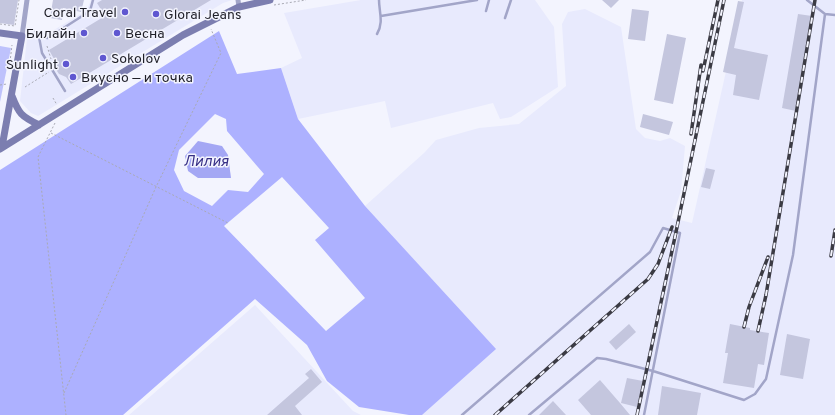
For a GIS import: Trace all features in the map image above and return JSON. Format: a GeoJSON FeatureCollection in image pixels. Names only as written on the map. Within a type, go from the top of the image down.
{"type":"FeatureCollection","features":[{"type":"Feature","properties":{"kind":"main road"},"geometry":{"type":"LineString","coordinates":[[1,148],[183,35],[238,4],[271,3]]}},
{"type":"Feature","properties":{"kind":"main road"},"geometry":{"type":"LineString","coordinates":[[0,33],[22,36],[1,148]]}},
{"type":"Feature","properties":{"kind":"main road"},"geometry":{"type":"LineString","coordinates":[[12,95],[19,113],[28,120],[39,125]]}},
{"type":"Feature","properties":{"kind":"street"},"geometry":{"type":"LineString","coordinates":[[22,36],[27,0]]}},
{"type":"Feature","properties":{"kind":"lane"},"geometry":{"type":"LineString","coordinates":[[65,91],[42,53],[39,37],[48,38],[90,11],[93,0]]}},
{"type":"Feature","properties":{"kind":"lane"},"geometry":{"type":"LineString","coordinates":[[377,34],[381,28],[379,0]]}},
{"type":"Feature","properties":{"kind":"lane"},"geometry":{"type":"LineString","coordinates":[[381,16],[477,0]]}},
{"type":"Feature","properties":{"kind":"lane"},"geometry":{"type":"LineString","coordinates":[[486,11],[489,0]]}},
{"type":"Feature","properties":{"kind":"lane"},"geometry":{"type":"LineString","coordinates":[[505,18],[511,0]]}},
{"type":"Feature","properties":{"kind":"lane"},"geometry":{"type":"LineString","coordinates":[[807,0],[825,14],[835,16]]}},
{"type":"Feature","properties":{"kind":"lane"},"geometry":{"type":"LineString","coordinates":[[529,415],[597,358],[653,371],[744,400],[755,394],[766,379],[793,255],[825,14]]}},
{"type":"Feature","properties":{"kind":"lane"},"geometry":{"type":"LineString","coordinates":[[462,415],[650,252],[663,228],[680,233],[644,415]]}},
{"type":"Feature","properties":{"kind":"path"},"geometry":{"type":"LineString","coordinates":[[0,24],[15,26],[19,0]]}},
{"type":"Feature","properties":{"kind":"path"},"geometry":{"type":"LineString","coordinates":[[271,3],[306,0]]}},
{"type":"Feature","properties":{"kind":"path"},"geometry":{"type":"LineString","coordinates":[[64,393],[156,187],[221,53],[210,27]]}},
{"type":"Feature","properties":{"kind":"path"},"geometry":{"type":"LineString","coordinates":[[27,29],[43,34]]}},
{"type":"Feature","properties":{"kind":"path"},"geometry":{"type":"LineString","coordinates":[[25,87],[52,70]]}},
{"type":"Feature","properties":{"kind":"path"},"geometry":{"type":"LineString","coordinates":[[0,85],[7,84]]}},
{"type":"Feature","properties":{"kind":"path"},"geometry":{"type":"LineString","coordinates":[[53,98],[61,112],[38,157],[66,415]]}},
{"type":"Feature","properties":{"kind":"path"},"geometry":{"type":"LineString","coordinates":[[50,133],[228,223]]}},
{"type":"Feature","properties":{"kind":"shaded area"},"geometry":{"type":"Polygon","coordinates":[[[91,0],[232,0],[223,3],[38,116],[31,113],[20,101],[28,30],[49,33],[87,10],[91,0]]]}},
{"type":"Feature","properties":{"kind":"shaded area"},"geometry":{"type":"Polygon","coordinates":[[[361,0],[535,0],[554,27],[558,87],[511,117],[500,119],[493,103],[391,128],[385,101],[298,119],[281,68],[302,58],[284,13],[361,0]]]}},
{"type":"Feature","properties":{"kind":"shaded area"},"geometry":{"type":"Polygon","coordinates":[[[742,0],[835,0],[835,415],[422,415],[495,349],[365,206],[424,153],[436,140],[479,128],[519,124],[566,86],[562,24],[568,12],[585,9],[621,27],[636,129],[645,138],[660,141],[670,138],[685,146],[681,191],[672,218],[692,223],[742,0]]]}},
{"type":"Feature","properties":{"kind":"shaded area"},"geometry":{"type":"Polygon","coordinates":[[[219,31],[237,74],[281,68],[298,119],[365,206],[496,349],[422,415],[409,415],[359,407],[327,381],[307,345],[255,299],[123,415],[0,415],[0,170],[219,31]],[[215,114],[179,150],[174,170],[184,191],[212,206],[228,190],[248,192],[264,174],[227,131],[226,119],[215,114]],[[282,177],[224,226],[326,331],[365,298],[315,240],[329,228],[282,177]]]}},
{"type":"Feature","properties":{"kind":"shaded area"},"geometry":{"type":"Polygon","coordinates":[[[0,46],[11,48],[0,102],[0,46]]]}},
{"type":"Feature","properties":{"kind":"shaded area"},"geometry":{"type":"Polygon","coordinates":[[[255,305],[353,411],[361,415],[129,415],[255,305]]]}},
{"type":"Feature","properties":{"kind":"water","name":"Лилия"},"geometry":{"type":"Polygon","coordinates":[[[198,141],[222,146],[228,155],[231,178],[198,178],[188,171],[185,156],[198,141]]]}},
{"type":"Feature","properties":{"kind":"building"},"geometry":{"type":"Polygon","coordinates":[[[0,0],[18,0],[14,25],[0,23],[0,0]]]}},
{"type":"Feature","properties":{"kind":"building"},"geometry":{"type":"Polygon","coordinates":[[[53,0],[84,0],[81,12],[63,8],[62,20],[50,18],[53,0]]]}},
{"type":"Feature","properties":{"kind":"building","name":"Весна"},"geometry":{"type":"Polygon","coordinates":[[[102,0],[211,0],[71,84],[66,77],[59,74],[57,71],[54,64],[54,59],[49,50],[105,16],[97,3],[102,0]]]}},
{"type":"Feature","properties":{"kind":"building"},"geometry":{"type":"Polygon","coordinates":[[[602,0],[619,0],[611,8],[602,0]]]}},
{"type":"Feature","properties":{"kind":"building"},"geometry":{"type":"Polygon","coordinates":[[[738,1],[744,2],[734,48],[768,55],[759,100],[733,95],[736,75],[723,72],[738,1]]]}},
{"type":"Feature","properties":{"kind":"building"},"geometry":{"type":"Polygon","coordinates":[[[632,9],[649,11],[645,41],[628,39],[632,9]]]}},
{"type":"Feature","properties":{"kind":"building"},"geometry":{"type":"Polygon","coordinates":[[[798,14],[812,16],[796,111],[782,108],[798,14]]]}},
{"type":"Feature","properties":{"kind":"building"},"geometry":{"type":"Polygon","coordinates":[[[667,34],[686,38],[673,104],[654,100],[667,34]]]}},
{"type":"Feature","properties":{"kind":"building"},"geometry":{"type":"Polygon","coordinates":[[[643,114],[673,122],[669,135],[640,127],[643,114]]]}},
{"type":"Feature","properties":{"kind":"building"},"geometry":{"type":"Polygon","coordinates":[[[706,168],[715,170],[710,189],[701,187],[706,168]]]}},
{"type":"Feature","properties":{"kind":"building"},"geometry":{"type":"Polygon","coordinates":[[[629,324],[636,332],[616,350],[609,342],[629,324]]]}},
{"type":"Feature","properties":{"kind":"building"},"geometry":{"type":"Polygon","coordinates":[[[730,324],[750,328],[750,330],[769,333],[764,365],[758,364],[754,388],[723,383],[728,353],[725,353],[730,324]]]}},
{"type":"Feature","properties":{"kind":"building"},"geometry":{"type":"Polygon","coordinates":[[[787,334],[810,339],[803,379],[780,375],[787,334]]]}},
{"type":"Feature","properties":{"kind":"building"},"geometry":{"type":"Polygon","coordinates":[[[311,369],[322,382],[295,406],[302,415],[267,415],[309,378],[305,374],[311,369]]]}},
{"type":"Feature","properties":{"kind":"building"},"geometry":{"type":"Polygon","coordinates":[[[627,378],[643,381],[637,407],[621,403],[627,378]]]}},
{"type":"Feature","properties":{"kind":"building"},"geometry":{"type":"Polygon","coordinates":[[[600,380],[630,415],[591,415],[578,400],[600,380]]]}},
{"type":"Feature","properties":{"kind":"building"},"geometry":{"type":"Polygon","coordinates":[[[662,386],[701,393],[697,415],[658,415],[662,386]]]}},
{"type":"Feature","properties":{"kind":"building"},"geometry":{"type":"Polygon","coordinates":[[[553,401],[566,415],[539,415],[553,401]]]}},
{"type":"Feature","properties":{"kind":"railway"},"geometry":{"type":"LineString","coordinates":[[703,71],[718,0]]}},
{"type":"Feature","properties":{"kind":"railway"},"geometry":{"type":"LineString","coordinates":[[637,415],[724,0]]}},
{"type":"Feature","properties":{"kind":"railway"},"geometry":{"type":"LineString","coordinates":[[758,331],[766,295],[815,0]]}},
{"type":"Feature","properties":{"kind":"railway"},"geometry":{"type":"LineString","coordinates":[[691,134],[701,65]]}},
{"type":"Feature","properties":{"kind":"railway"},"geometry":{"type":"LineString","coordinates":[[495,415],[648,279],[658,264],[672,227]]}},
{"type":"Feature","properties":{"kind":"railway"},"geometry":{"type":"LineString","coordinates":[[831,256],[835,230]]}},
{"type":"Feature","properties":{"kind":"railway"},"geometry":{"type":"LineString","coordinates":[[744,327],[749,307],[768,257]]}},
{"type":"Feature","properties":{"kind":"place","name":"Coral Travel"},"geometry":{"type":"Point","coordinates":[125,12]}},
{"type":"Feature","properties":{"kind":"place","name":"Glorai Jeans"},"geometry":{"type":"Point","coordinates":[156,14]}},
{"type":"Feature","properties":{"kind":"place","name":"Билайн"},"geometry":{"type":"Point","coordinates":[84,33]}},
{"type":"Feature","properties":{"kind":"place","name":"Весна"},"geometry":{"type":"Point","coordinates":[117,33]}},
{"type":"Feature","properties":{"kind":"place","name":"Sokolov"},"geometry":{"type":"Point","coordinates":[103,58]}},
{"type":"Feature","properties":{"kind":"place","name":"Sunlight"},"geometry":{"type":"Point","coordinates":[66,64]}},
{"type":"Feature","properties":{"kind":"place","name":"Вкусно — и точка"},"geometry":{"type":"Point","coordinates":[73,77]}}]}
